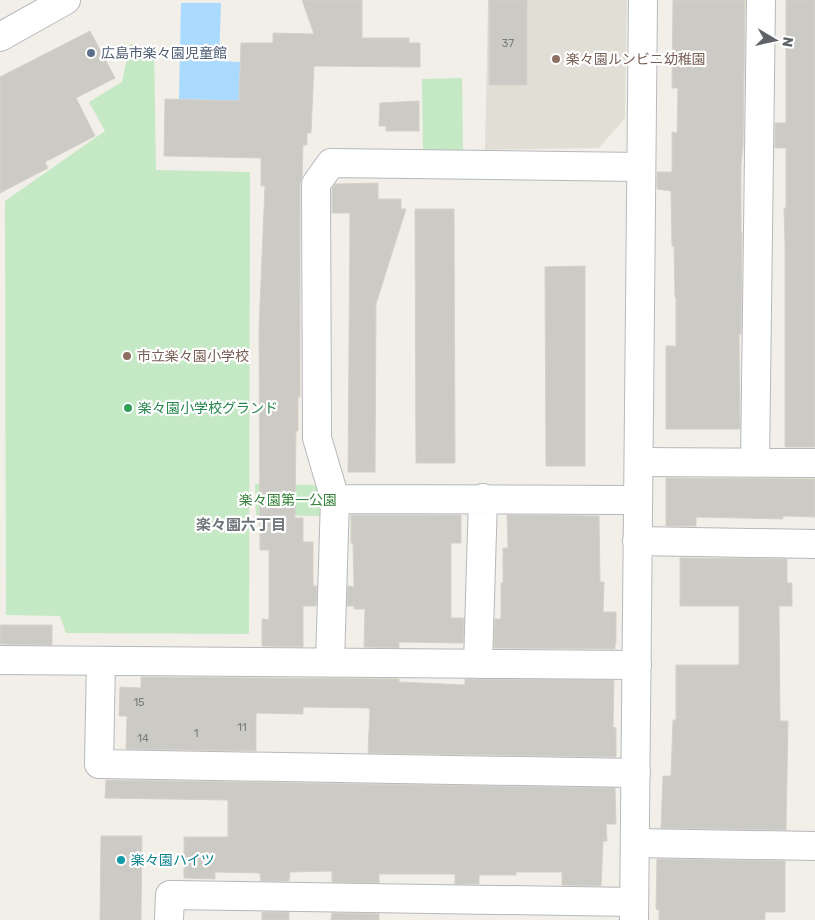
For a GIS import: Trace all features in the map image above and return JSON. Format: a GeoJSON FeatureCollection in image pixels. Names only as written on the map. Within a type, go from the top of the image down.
{"type":"FeatureCollection","features":[{"type":"Feature","properties":{"kind":"street"},"geometry":{"type":"LineString","coordinates":[[0,37],[66,0]]}},
{"type":"Feature","properties":{"kind":"street"},"geometry":{"type":"LineString","coordinates":[[169,920],[170,895],[387,910],[634,911],[643,0]]}},
{"type":"Feature","properties":{"kind":"street"},"geometry":{"type":"LineString","coordinates":[[755,462],[761,0]]}},
{"type":"Feature","properties":{"kind":"street"},"geometry":{"type":"LineString","coordinates":[[330,663],[335,499],[317,438],[316,184],[331,163],[641,168]]}},
{"type":"Feature","properties":{"kind":"street"},"geometry":{"type":"LineString","coordinates":[[639,462],[815,462]]}},
{"type":"Feature","properties":{"kind":"street"},"geometry":{"type":"LineString","coordinates":[[478,664],[483,498]]}},
{"type":"Feature","properties":{"kind":"street"},"geometry":{"type":"LineString","coordinates":[[335,499],[638,500]]}},
{"type":"Feature","properties":{"kind":"street"},"geometry":{"type":"LineString","coordinates":[[637,541],[815,544]]}},
{"type":"Feature","properties":{"kind":"street"},"geometry":{"type":"LineString","coordinates":[[0,660],[637,665]]}},
{"type":"Feature","properties":{"kind":"street"},"geometry":{"type":"LineString","coordinates":[[100,661],[99,764],[636,772]]}},
{"type":"Feature","properties":{"kind":"street"},"geometry":{"type":"LineString","coordinates":[[636,843],[815,846]]}},
{"type":"Feature","properties":{"kind":"shaded area","name":"楽々園ルンビニ幼稚園"},"geometry":{"type":"Polygon","coordinates":[[[488,0],[627,0],[625,118],[599,148],[485,150],[488,0]]]}},
{"type":"Feature","properties":{"kind":"green space","name":"楽々園小学校グランド"},"geometry":{"type":"Polygon","coordinates":[[[130,44],[154,49],[156,170],[250,172],[249,634],[66,633],[60,616],[6,615],[5,201],[105,131],[89,102],[122,82],[130,44]]]}},
{"type":"Feature","properties":{"kind":"green space"},"geometry":{"type":"Polygon","coordinates":[[[462,78],[463,150],[423,151],[422,79],[462,78]]]}},
{"type":"Feature","properties":{"kind":"green space","name":"楽々園第一公園"},"geometry":{"type":"Polygon","coordinates":[[[255,484],[321,485],[322,516],[256,515],[255,484]]]}},
{"type":"Feature","properties":{"kind":"water"},"geometry":{"type":"Polygon","coordinates":[[[181,3],[221,3],[219,61],[240,62],[239,101],[179,99],[181,3]]]}},
{"type":"Feature","properties":{"kind":"building"},"geometry":{"type":"Polygon","coordinates":[[[302,0],[362,0],[362,38],[409,38],[409,43],[420,43],[420,67],[314,66],[311,133],[307,133],[307,145],[303,145],[302,178],[300,184],[300,397],[298,397],[298,431],[296,431],[295,518],[303,518],[303,542],[313,542],[313,586],[317,586],[316,606],[303,606],[303,647],[262,646],[262,619],[269,620],[269,550],[260,550],[259,328],[265,186],[261,186],[261,158],[164,156],[165,99],[239,101],[241,43],[273,43],[273,33],[314,34],[302,0]]]}},
{"type":"Feature","properties":{"kind":"building","name":"楽々園ルンビニ幼稚園"},"geometry":{"type":"Polygon","coordinates":[[[489,0],[527,0],[527,85],[489,85],[489,0]]]}},
{"type":"Feature","properties":{"kind":"building"},"geometry":{"type":"Polygon","coordinates":[[[673,0],[745,0],[743,147],[741,164],[741,334],[739,334],[740,429],[666,429],[666,346],[676,346],[676,297],[674,246],[672,246],[671,191],[657,189],[657,172],[672,172],[672,132],[677,133],[678,88],[672,88],[673,0]]]}},
{"type":"Feature","properties":{"kind":"building"},"geometry":{"type":"Polygon","coordinates":[[[786,0],[815,0],[815,447],[785,447],[784,208],[786,208],[786,148],[775,148],[775,123],[786,123],[786,0]]]}},
{"type":"Feature","properties":{"kind":"building"},"geometry":{"type":"Polygon","coordinates":[[[90,31],[115,78],[76,98],[95,136],[45,162],[48,168],[0,193],[0,77],[90,31]]]}},
{"type":"Feature","properties":{"kind":"building"},"geometry":{"type":"Polygon","coordinates":[[[419,101],[419,131],[386,131],[386,126],[379,126],[380,103],[419,101]]]}},
{"type":"Feature","properties":{"kind":"building"},"geometry":{"type":"Polygon","coordinates":[[[378,183],[378,199],[401,199],[401,209],[406,209],[376,304],[375,472],[348,472],[350,213],[332,213],[332,189],[335,184],[378,183]]]}},
{"type":"Feature","properties":{"kind":"building"},"geometry":{"type":"Polygon","coordinates":[[[415,209],[454,209],[455,463],[416,463],[415,209]]]}},
{"type":"Feature","properties":{"kind":"building"},"geometry":{"type":"Polygon","coordinates":[[[585,266],[585,466],[546,466],[545,267],[585,266]]]}},
{"type":"Feature","properties":{"kind":"building"},"geometry":{"type":"Polygon","coordinates":[[[666,478],[815,479],[815,517],[783,516],[783,519],[696,517],[696,526],[666,526],[666,478]]]}},
{"type":"Feature","properties":{"kind":"building"},"geometry":{"type":"Polygon","coordinates":[[[351,515],[461,515],[461,543],[451,543],[451,618],[464,618],[463,643],[399,642],[399,648],[364,647],[365,609],[354,609],[354,606],[347,606],[348,586],[354,587],[351,515]]]}},
{"type":"Feature","properties":{"kind":"building"},"geometry":{"type":"Polygon","coordinates":[[[507,515],[599,516],[600,582],[604,582],[603,612],[616,612],[615,649],[494,648],[495,619],[501,619],[503,548],[508,548],[507,515]]]}},
{"type":"Feature","properties":{"kind":"building"},"geometry":{"type":"Polygon","coordinates":[[[680,558],[787,559],[787,583],[792,583],[792,606],[779,606],[780,721],[788,721],[786,830],[661,828],[663,776],[671,776],[673,720],[676,720],[676,665],[739,665],[739,606],[680,606],[680,558]]]}},
{"type":"Feature","properties":{"kind":"building"},"geometry":{"type":"Polygon","coordinates":[[[0,625],[52,625],[52,645],[0,644],[0,625]]]}},
{"type":"Feature","properties":{"kind":"building"},"geometry":{"type":"Polygon","coordinates":[[[141,677],[399,679],[399,682],[465,685],[465,679],[614,680],[613,727],[616,728],[616,757],[368,753],[370,709],[368,708],[303,707],[303,714],[256,713],[256,751],[126,749],[127,716],[119,716],[120,687],[141,688],[141,677]]]}},
{"type":"Feature","properties":{"kind":"building"},"geometry":{"type":"Polygon","coordinates":[[[106,780],[615,788],[616,824],[606,824],[607,841],[603,841],[601,886],[562,885],[562,872],[516,872],[516,875],[479,875],[479,884],[455,884],[455,874],[379,874],[379,883],[332,882],[332,871],[290,872],[289,881],[261,881],[260,873],[215,872],[215,879],[184,878],[184,837],[228,837],[228,800],[105,798],[106,780]]]}},
{"type":"Feature","properties":{"kind":"building","name":"楽々園ハイツ"},"geometry":{"type":"Polygon","coordinates":[[[101,836],[142,836],[141,920],[100,920],[101,836]]]}},
{"type":"Feature","properties":{"kind":"building"},"geometry":{"type":"Polygon","coordinates":[[[657,859],[785,861],[785,912],[765,912],[765,920],[659,920],[659,910],[656,909],[657,859]]]}},
{"type":"Feature","properties":{"kind":"building"},"geometry":{"type":"Polygon","coordinates":[[[262,912],[289,912],[289,920],[262,920],[262,912]]]}},
{"type":"Feature","properties":{"kind":"building"},"geometry":{"type":"Polygon","coordinates":[[[332,913],[379,914],[379,920],[331,920],[332,913]]]}},
{"type":"Feature","properties":{"kind":"place","name":"広島市楽々園児童館"},"geometry":{"type":"Point","coordinates":[91,53]}},
{"type":"Feature","properties":{"kind":"place","name":"楽々園ルンビニ幼稚園"},"geometry":{"type":"Point","coordinates":[556,59]}},
{"type":"Feature","properties":{"kind":"place","name":"市立楽々園小学校"},"geometry":{"type":"Point","coordinates":[127,356]}},
{"type":"Feature","properties":{"kind":"place","name":"楽々園小学校グランド"},"geometry":{"type":"Point","coordinates":[128,408]}},
{"type":"Feature","properties":{"kind":"place","name":"楽々園ハイツ"},"geometry":{"type":"Point","coordinates":[121,860]}},
{"type":"Feature","properties":{"kind":"district","name":"楽々園六丁目"},"geometry":{"type":"Point","coordinates":[241,525]}}]}
